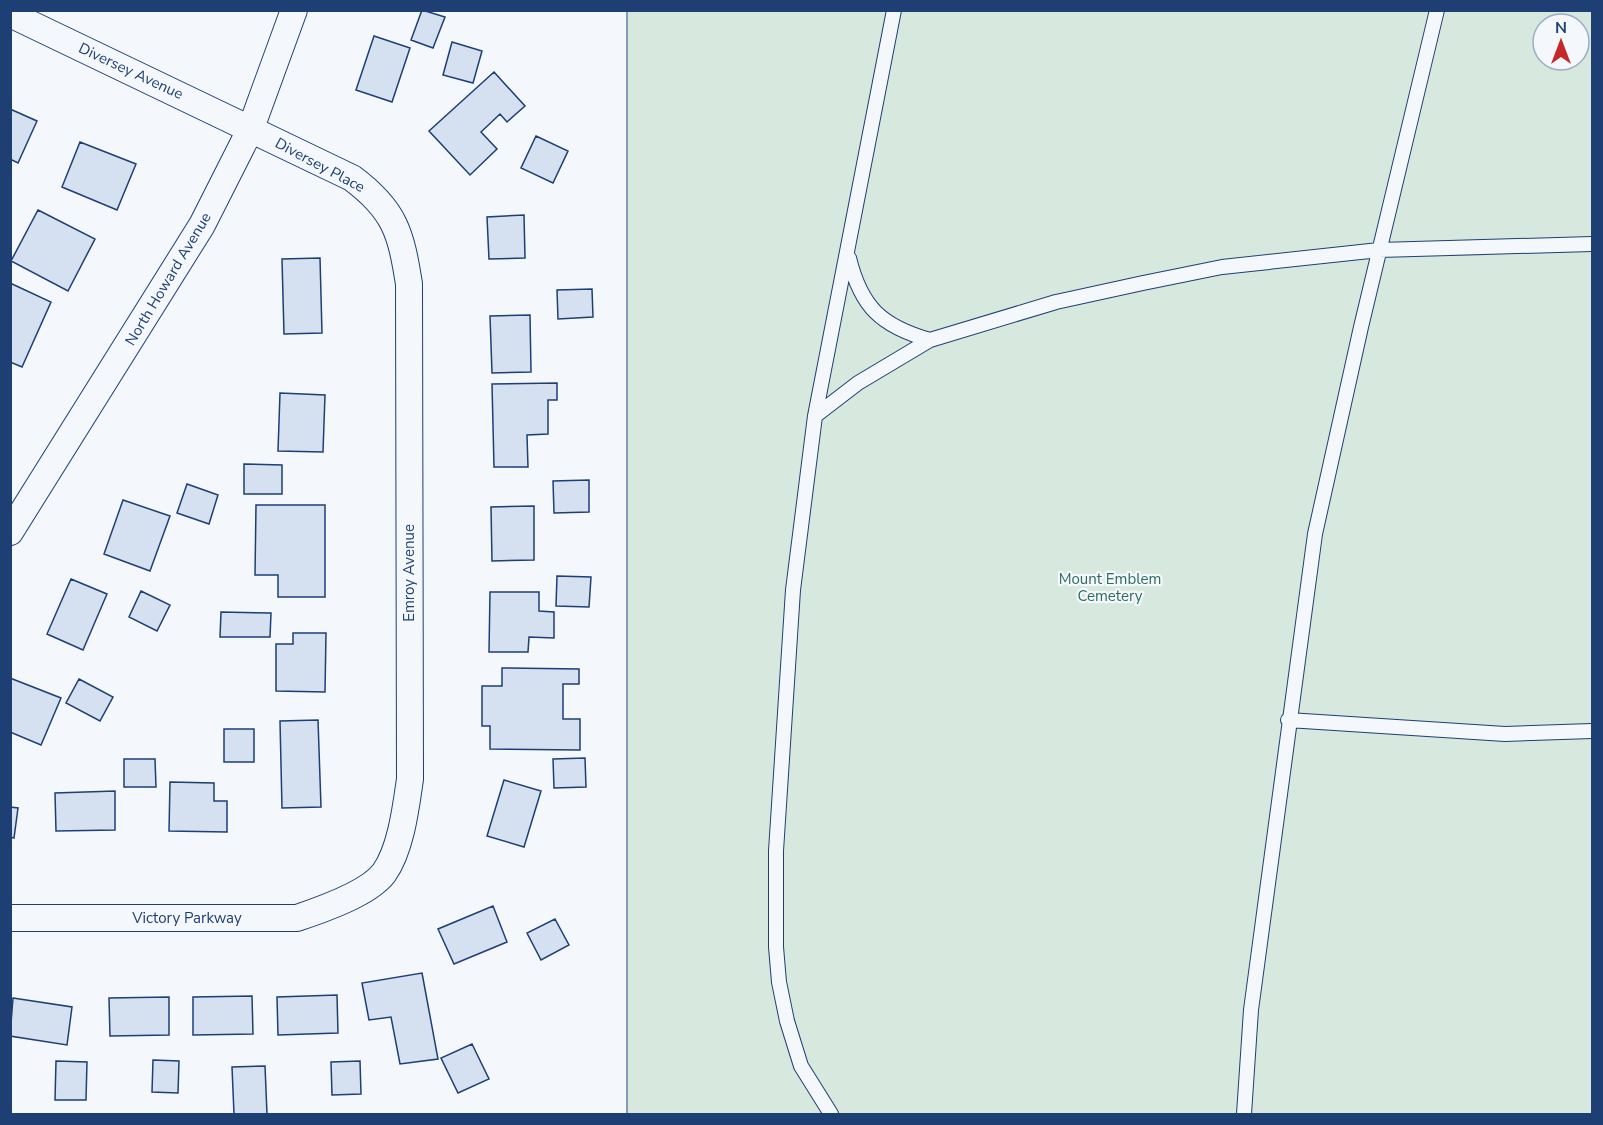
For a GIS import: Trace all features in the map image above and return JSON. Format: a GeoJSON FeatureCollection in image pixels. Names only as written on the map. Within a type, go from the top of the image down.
{"type":"FeatureCollection","features":[{"type":"Feature","properties":{"kind":"street","name":"North Howard Avenue"},"geometry":{"type":"LineString","coordinates":[[10,532],[202,225],[251,128],[294,10]]}},
{"type":"Feature","properties":{"kind":"street","name":"Diversey Avenue"},"geometry":{"type":"LineString","coordinates":[[10,14],[251,128]]}},
{"type":"Feature","properties":{"kind":"street","name":"Diversey Place"},"geometry":{"type":"LineString","coordinates":[[251,128],[358,183],[371,192],[389,215],[401,238]]}},
{"type":"Feature","properties":{"kind":"street","name":"Emroy Avenue"},"geometry":{"type":"LineString","coordinates":[[358,892],[383,874],[405,823],[410,779],[409,284],[401,238]]}},
{"type":"Feature","properties":{"kind":"street","name":"Victory Parkway"},"geometry":{"type":"LineString","coordinates":[[10,918],[297,918],[331,907],[358,892]]}},
{"type":"Feature","properties":{"kind":"lane"},"geometry":{"type":"LineString","coordinates":[[831,1114],[801,1066],[784,1012],[776,947],[776,851],[794,578],[815,416],[894,10]]}},
{"type":"Feature","properties":{"kind":"lane"},"geometry":{"type":"LineString","coordinates":[[1244,1114],[1251,1010],[1288,720],[1315,534],[1379,250],[1437,10]]}},
{"type":"Feature","properties":{"kind":"lane"},"geometry":{"type":"LineString","coordinates":[[815,416],[858,383],[930,340],[1056,303],[1177,276],[1257,263],[1379,250],[1593,244]]}},
{"type":"Feature","properties":{"kind":"lane"},"geometry":{"type":"LineString","coordinates":[[848,254],[856,287],[872,309],[887,323],[905,333],[930,340]]}},
{"type":"Feature","properties":{"kind":"lane"},"geometry":{"type":"LineString","coordinates":[[1288,720],[1494,734],[1593,731]]}},
{"type":"Feature","properties":{"kind":"green space","name":"Mount Emblem Cemetery"},"geometry":{"type":"Polygon","coordinates":[[[627,11],[1592,11],[1592,1114],[627,1114],[627,11]]]}},
{"type":"Feature","properties":{"kind":"building"},"geometry":{"type":"Polygon","coordinates":[[[422,10],[445,17],[433,48],[411,40],[422,10]]]}},
{"type":"Feature","properties":{"kind":"building"},"geometry":{"type":"Polygon","coordinates":[[[374,36],[410,48],[392,102],[356,90],[374,36]]]}},
{"type":"Feature","properties":{"kind":"building"},"geometry":{"type":"Polygon","coordinates":[[[452,42],[482,51],[473,83],[443,75],[452,42]]]}},
{"type":"Feature","properties":{"kind":"building"},"geometry":{"type":"Polygon","coordinates":[[[494,72],[525,106],[507,122],[500,114],[481,132],[497,149],[470,175],[429,131],[494,72]]]}},
{"type":"Feature","properties":{"kind":"building"},"geometry":{"type":"Polygon","coordinates":[[[10,109],[37,121],[18,163],[10,159],[10,109]]]}},
{"type":"Feature","properties":{"kind":"building"},"geometry":{"type":"Polygon","coordinates":[[[536,136],[568,151],[553,183],[521,168],[536,136]]]}},
{"type":"Feature","properties":{"kind":"building"},"geometry":{"type":"Polygon","coordinates":[[[80,142],[136,164],[117,210],[62,187],[80,142]]]}},
{"type":"Feature","properties":{"kind":"building"},"geometry":{"type":"Polygon","coordinates":[[[38,210],[95,239],[68,291],[11,261],[38,210]]]}},
{"type":"Feature","properties":{"kind":"building"},"geometry":{"type":"Polygon","coordinates":[[[524,215],[525,258],[489,259],[487,217],[524,215]]]}},
{"type":"Feature","properties":{"kind":"building"},"geometry":{"type":"Polygon","coordinates":[[[320,258],[322,333],[284,334],[282,259],[320,258]]]}},
{"type":"Feature","properties":{"kind":"building"},"geometry":{"type":"Polygon","coordinates":[[[10,283],[51,302],[22,367],[10,362],[10,283]]]}},
{"type":"Feature","properties":{"kind":"building"},"geometry":{"type":"Polygon","coordinates":[[[592,289],[593,317],[558,319],[557,290],[592,289]]]}},
{"type":"Feature","properties":{"kind":"building"},"geometry":{"type":"Polygon","coordinates":[[[530,315],[531,372],[492,373],[490,316],[530,315]]]}},
{"type":"Feature","properties":{"kind":"building"},"geometry":{"type":"Polygon","coordinates":[[[557,383],[557,400],[548,400],[548,434],[527,435],[528,467],[494,467],[492,384],[557,383]]]}},
{"type":"Feature","properties":{"kind":"building"},"geometry":{"type":"Polygon","coordinates":[[[280,393],[325,395],[323,452],[278,451],[280,393]]]}},
{"type":"Feature","properties":{"kind":"building"},"geometry":{"type":"Polygon","coordinates":[[[244,464],[282,465],[282,494],[244,494],[244,464]]]}},
{"type":"Feature","properties":{"kind":"building"},"geometry":{"type":"Polygon","coordinates":[[[589,480],[589,512],[554,513],[553,481],[589,480]]]}},
{"type":"Feature","properties":{"kind":"building"},"geometry":{"type":"Polygon","coordinates":[[[187,484],[218,495],[209,524],[177,513],[187,484]]]}},
{"type":"Feature","properties":{"kind":"building"},"geometry":{"type":"Polygon","coordinates":[[[123,500],[170,516],[150,571],[104,554],[123,500]]]}},
{"type":"Feature","properties":{"kind":"building"},"geometry":{"type":"Polygon","coordinates":[[[256,505],[325,505],[325,597],[278,597],[278,575],[255,575],[256,505]]]}},
{"type":"Feature","properties":{"kind":"building"},"geometry":{"type":"Polygon","coordinates":[[[534,506],[534,560],[492,561],[491,507],[534,506]]]}},
{"type":"Feature","properties":{"kind":"building"},"geometry":{"type":"Polygon","coordinates":[[[557,576],[591,577],[589,607],[556,606],[557,576]]]}},
{"type":"Feature","properties":{"kind":"building"},"geometry":{"type":"Polygon","coordinates":[[[71,579],[107,594],[83,650],[47,634],[71,579]]]}},
{"type":"Feature","properties":{"kind":"building"},"geometry":{"type":"Polygon","coordinates":[[[141,591],[170,605],[157,631],[129,617],[141,591]]]}},
{"type":"Feature","properties":{"kind":"building"},"geometry":{"type":"Polygon","coordinates":[[[490,592],[539,592],[539,611],[554,612],[554,638],[529,637],[528,652],[489,652],[490,592]]]}},
{"type":"Feature","properties":{"kind":"building"},"geometry":{"type":"Polygon","coordinates":[[[221,612],[271,613],[270,637],[220,637],[221,612]]]}},
{"type":"Feature","properties":{"kind":"building"},"geometry":{"type":"Polygon","coordinates":[[[293,633],[326,633],[325,692],[276,691],[276,644],[293,644],[293,633]]]}},
{"type":"Feature","properties":{"kind":"building"},"geometry":{"type":"Polygon","coordinates":[[[502,668],[579,669],[579,684],[563,684],[563,719],[580,719],[580,750],[490,749],[490,726],[482,726],[482,686],[502,686],[502,668]]]}},
{"type":"Feature","properties":{"kind":"building"},"geometry":{"type":"Polygon","coordinates":[[[10,678],[61,698],[41,745],[10,732],[10,678]]]}},
{"type":"Feature","properties":{"kind":"building"},"geometry":{"type":"Polygon","coordinates":[[[79,679],[113,697],[100,721],[66,703],[79,679]]]}},
{"type":"Feature","properties":{"kind":"building"},"geometry":{"type":"Polygon","coordinates":[[[318,720],[321,807],[282,808],[280,721],[318,720]]]}},
{"type":"Feature","properties":{"kind":"building"},"geometry":{"type":"Polygon","coordinates":[[[224,729],[254,729],[254,762],[224,762],[224,729]]]}},
{"type":"Feature","properties":{"kind":"building"},"geometry":{"type":"Polygon","coordinates":[[[585,758],[586,787],[554,788],[553,759],[585,758]]]}},
{"type":"Feature","properties":{"kind":"building"},"geometry":{"type":"Polygon","coordinates":[[[124,759],[155,759],[156,787],[124,787],[124,759]]]}},
{"type":"Feature","properties":{"kind":"building"},"geometry":{"type":"Polygon","coordinates":[[[504,780],[541,791],[524,847],[487,836],[504,780]]]}},
{"type":"Feature","properties":{"kind":"building"},"geometry":{"type":"Polygon","coordinates":[[[170,782],[214,783],[214,801],[227,801],[227,832],[169,831],[170,782]]]}},
{"type":"Feature","properties":{"kind":"building"},"geometry":{"type":"Polygon","coordinates":[[[115,791],[115,830],[56,831],[55,793],[115,791]]]}},
{"type":"Feature","properties":{"kind":"building"},"geometry":{"type":"Polygon","coordinates":[[[10,807],[18,808],[14,838],[10,837],[10,807]]]}},
{"type":"Feature","properties":{"kind":"building"},"geometry":{"type":"Polygon","coordinates":[[[493,906],[507,942],[454,964],[438,929],[493,906]]]}},
{"type":"Feature","properties":{"kind":"building"},"geometry":{"type":"Polygon","coordinates":[[[555,919],[569,945],[541,960],[527,933],[555,919]]]}},
{"type":"Feature","properties":{"kind":"building"},"geometry":{"type":"Polygon","coordinates":[[[422,973],[438,1059],[400,1064],[391,1017],[369,1020],[362,983],[422,973]]]}},
{"type":"Feature","properties":{"kind":"building"},"geometry":{"type":"Polygon","coordinates":[[[337,995],[338,1033],[278,1035],[277,997],[337,995]]]}},
{"type":"Feature","properties":{"kind":"building"},"geometry":{"type":"Polygon","coordinates":[[[252,996],[253,1034],[193,1035],[193,997],[252,996]]]}},
{"type":"Feature","properties":{"kind":"building"},"geometry":{"type":"Polygon","coordinates":[[[169,997],[169,1035],[110,1036],[109,998],[169,997]]]}},
{"type":"Feature","properties":{"kind":"building"},"geometry":{"type":"Polygon","coordinates":[[[13,998],[72,1007],[67,1045],[10,1036],[13,998]]]}},
{"type":"Feature","properties":{"kind":"building"},"geometry":{"type":"Polygon","coordinates":[[[472,1044],[489,1079],[458,1093],[441,1058],[472,1044]]]}},
{"type":"Feature","properties":{"kind":"building"},"geometry":{"type":"Polygon","coordinates":[[[153,1060],[179,1061],[178,1093],[152,1092],[153,1060]]]}},
{"type":"Feature","properties":{"kind":"building"},"geometry":{"type":"Polygon","coordinates":[[[56,1061],[87,1062],[86,1100],[55,1100],[56,1061]]]}},
{"type":"Feature","properties":{"kind":"building"},"geometry":{"type":"Polygon","coordinates":[[[360,1061],[361,1094],[332,1095],[331,1062],[360,1061]]]}},
{"type":"Feature","properties":{"kind":"building"},"geometry":{"type":"Polygon","coordinates":[[[265,1066],[267,1114],[234,1114],[232,1067],[265,1066]]]}}]}
